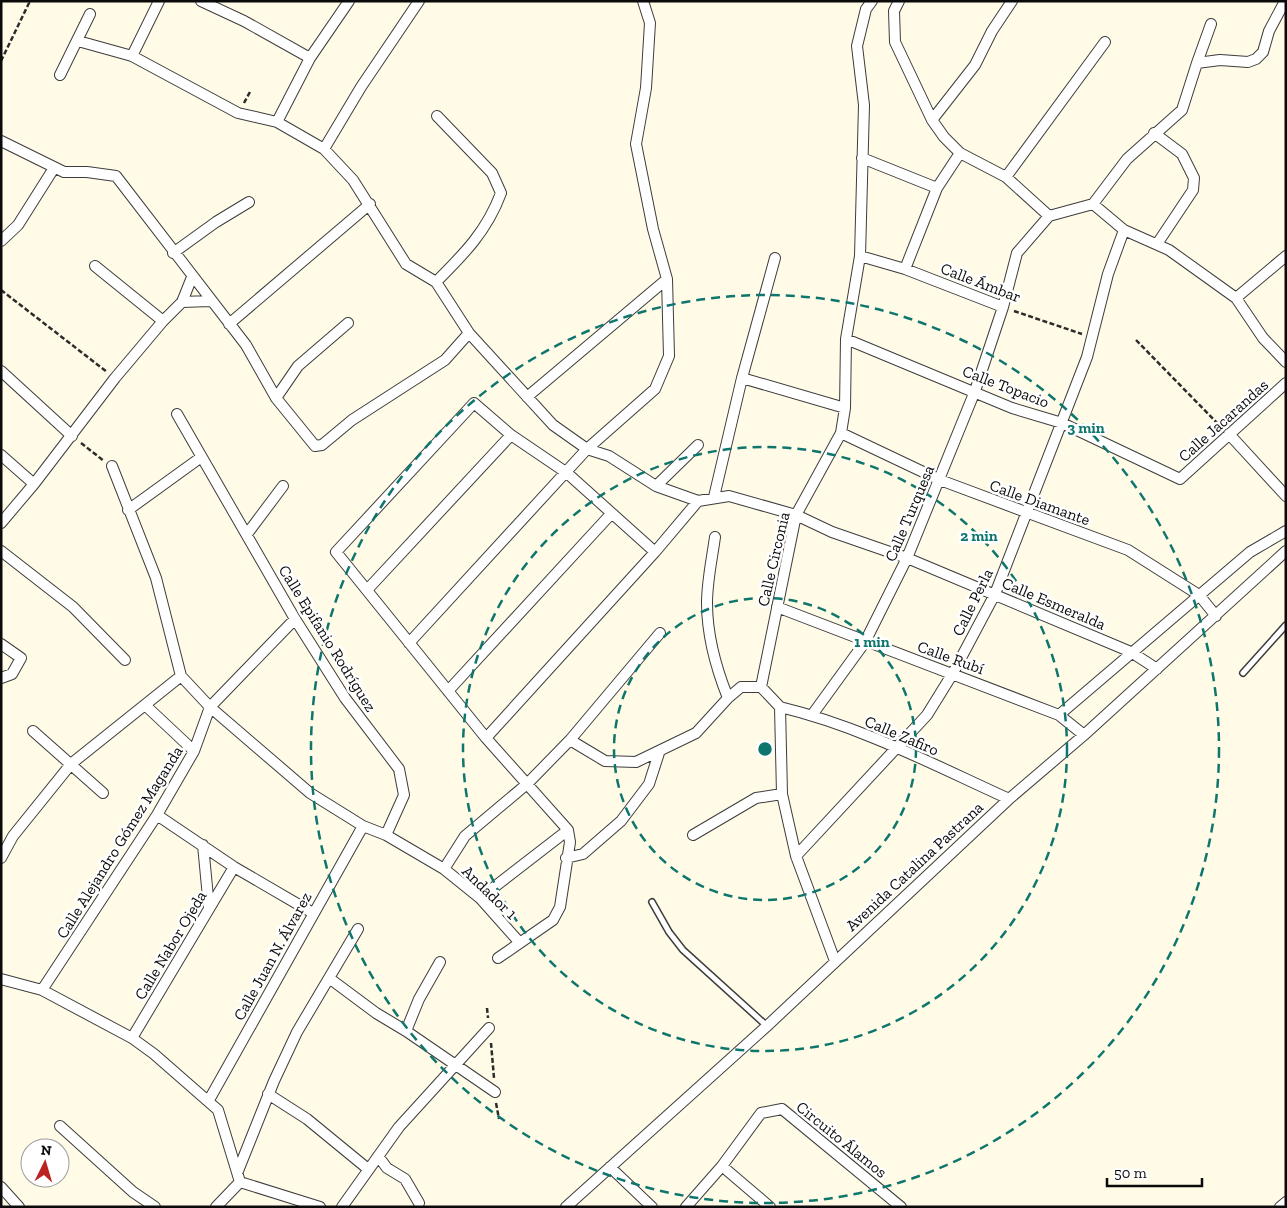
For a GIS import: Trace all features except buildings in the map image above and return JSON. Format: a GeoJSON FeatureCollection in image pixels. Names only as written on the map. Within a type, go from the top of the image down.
{"type":"FeatureCollection","features":[{"type":"Feature","properties":{"kind":"street"},"geometry":{"type":"LineString","coordinates":[[132,56],[159,1]]}},
{"type":"Feature","properties":{"kind":"street"},"geometry":{"type":"LineString","coordinates":[[201,1],[244,21],[310,58]]}},
{"type":"Feature","properties":{"kind":"street"},"geometry":{"type":"LineString","coordinates":[[277,122],[310,58],[349,1]]}},
{"type":"Feature","properties":{"kind":"street"},"geometry":{"type":"LineString","coordinates":[[324,149],[360,87],[419,1]]}},
{"type":"Feature","properties":{"kind":"street"},"geometry":{"type":"LineString","coordinates":[[408,643],[587,449],[655,389],[669,356],[667,279],[653,229],[636,144],[646,88],[650,22],[643,1]]}},
{"type":"Feature","properties":{"kind":"street","name":"Calle Circonia"},"geometry":{"type":"LineString","coordinates":[[760,687],[796,515],[841,433],[845,408],[846,339],[860,256],[864,105],[857,46],[866,9],[872,1]]}},
{"type":"Feature","properties":{"kind":"street"},"geometry":{"type":"LineString","coordinates":[[899,1],[894,11],[895,42],[932,120],[944,137],[960,153],[1006,177],[1049,216],[1093,204],[1127,159],[1182,110],[1211,24]]}},
{"type":"Feature","properties":{"kind":"street"},"geometry":{"type":"LineString","coordinates":[[932,120],[975,65],[992,31],[1012,1]]}},
{"type":"Feature","properties":{"kind":"street"},"geometry":{"type":"LineString","coordinates":[[1197,63],[1220,60],[1248,62],[1256,59],[1263,52],[1269,31],[1285,1]]}},
{"type":"Feature","properties":{"kind":"street"},"geometry":{"type":"LineString","coordinates":[[60,75],[90,14]]}},
{"type":"Feature","properties":{"kind":"street"},"geometry":{"type":"LineString","coordinates":[[78,41],[132,56],[238,113],[277,122],[324,149],[353,180],[370,204],[406,264],[436,282],[469,333],[553,426],[587,449],[609,456],[656,486],[698,501],[655,552],[486,738]]}},
{"type":"Feature","properties":{"kind":"street"},"geometry":{"type":"LineString","coordinates":[[1006,177],[1105,42]]}},
{"type":"Feature","properties":{"kind":"street"},"geometry":{"type":"LineString","coordinates":[[436,282],[472,245],[493,215],[501,193],[492,173],[437,116]]}},
{"type":"Feature","properties":{"kind":"street"},"geometry":{"type":"LineString","coordinates":[[1154,133],[1182,154],[1194,178],[1193,190],[1157,244]]}},
{"type":"Feature","properties":{"kind":"street"},"geometry":{"type":"LineString","coordinates":[[1,141],[64,172],[87,172],[116,176],[173,253],[246,345],[276,398],[314,446],[322,445],[352,420],[445,360],[469,333]]}},
{"type":"Feature","properties":{"kind":"street"},"geometry":{"type":"LineString","coordinates":[[905,269],[937,188],[960,153]]}},
{"type":"Feature","properties":{"kind":"street"},"geometry":{"type":"LineString","coordinates":[[862,158],[937,188]]}},
{"type":"Feature","properties":{"kind":"street"},"geometry":{"type":"LineString","coordinates":[[1,241],[18,225],[54,168]]}},
{"type":"Feature","properties":{"kind":"street"},"geometry":{"type":"LineString","coordinates":[[173,253],[216,222],[249,202]]}},
{"type":"Feature","properties":{"kind":"street"},"geometry":{"type":"LineString","coordinates":[[229,324],[370,204]]}},
{"type":"Feature","properties":{"kind":"street"},"geometry":{"type":"LineString","coordinates":[[1093,204],[1124,230],[1169,250],[1236,298],[1263,338],[1286,362]]}},
{"type":"Feature","properties":{"kind":"street","name":"Calle Turquesa"},"geometry":{"type":"LineString","coordinates":[[812,715],[866,642],[907,558],[975,391],[1003,307],[1017,253],[1049,216]]}},
{"type":"Feature","properties":{"kind":"street","name":"Calle Perla"},"geometry":{"type":"LineString","coordinates":[[796,856],[898,748],[927,714],[953,673],[994,594],[1062,423],[1092,337],[1108,274],[1124,230]]}},
{"type":"Feature","properties":{"kind":"street","name":"Calle Ámbar"},"geometry":{"type":"LineString","coordinates":[[860,256],[905,269],[1003,307]]}},
{"type":"Feature","properties":{"kind":"street"},"geometry":{"type":"LineString","coordinates":[[1236,298],[1286,256]]}},
{"type":"Feature","properties":{"kind":"street"},"geometry":{"type":"LineString","coordinates":[[714,497],[742,378],[774,258]]}},
{"type":"Feature","properties":{"kind":"street"},"geometry":{"type":"LineString","coordinates":[[95,266],[163,321]]}},
{"type":"Feature","properties":{"kind":"street"},"geometry":{"type":"LineString","coordinates":[[1,523],[72,436],[114,378],[182,302],[192,277]]}},
{"type":"Feature","properties":{"kind":"street"},"geometry":{"type":"LineString","coordinates":[[527,397],[667,279]]}},
{"type":"Feature","properties":{"kind":"street"},"geometry":{"type":"LineString","coordinates":[[182,302],[210,301]]}},
{"type":"Feature","properties":{"kind":"street"},"geometry":{"type":"LineString","coordinates":[[276,398],[298,366],[348,323]]}},
{"type":"Feature","properties":{"kind":"street","name":"Calle Topacio"},"geometry":{"type":"LineString","coordinates":[[846,339],[1012,408],[1062,423],[1180,479]]}},
{"type":"Feature","properties":{"kind":"street"},"geometry":{"type":"LineString","coordinates":[[1,371],[72,436]]}},
{"type":"Feature","properties":{"kind":"street"},"geometry":{"type":"LineString","coordinates":[[742,378],[845,408]]}},
{"type":"Feature","properties":{"kind":"street","name":"Calle Jacarandas"},"geometry":{"type":"LineString","coordinates":[[1180,479],[1286,383]]}},
{"type":"Feature","properties":{"kind":"street"},"geometry":{"type":"LineString","coordinates":[[498,958],[553,920],[560,907],[566,858],[570,842],[568,830],[486,738],[336,552],[474,403],[511,435],[567,472],[655,552]]}},
{"type":"Feature","properties":{"kind":"street","name":"Calle Epifanio Rodríguez"},"geometry":{"type":"LineString","coordinates":[[177,414],[200,458],[248,534],[295,619],[345,698],[399,769],[404,795],[386,835]]}},
{"type":"Feature","properties":{"kind":"street","name":"Calle Diamante"},"geometry":{"type":"LineString","coordinates":[[841,433],[940,480],[1026,514],[1128,550],[1199,595],[1216,616]]}},
{"type":"Feature","properties":{"kind":"street"},"geometry":{"type":"LineString","coordinates":[[1229,434],[1286,496]]}},
{"type":"Feature","properties":{"kind":"street"},"geometry":{"type":"LineString","coordinates":[[367,590],[511,435]]}},
{"type":"Feature","properties":{"kind":"street"},"geometry":{"type":"LineString","coordinates":[[656,486],[698,445]]}},
{"type":"Feature","properties":{"kind":"street"},"geometry":{"type":"LineString","coordinates":[[1,455],[34,484]]}},
{"type":"Feature","properties":{"kind":"street"},"geometry":{"type":"LineString","coordinates":[[128,510],[200,458]]}},
{"type":"Feature","properties":{"kind":"street"},"geometry":{"type":"LineString","coordinates":[[1,858],[13,836],[71,764],[181,676],[156,578],[112,466]]}},
{"type":"Feature","properties":{"kind":"street"},"geometry":{"type":"LineString","coordinates":[[248,534],[283,486]]}},
{"type":"Feature","properties":{"kind":"street","name":"Calle Esmeralda"},"geometry":{"type":"LineString","coordinates":[[698,501],[730,496],[796,515],[832,532],[907,558],[1131,652],[1157,669]]}},
{"type":"Feature","properties":{"kind":"street"},"geometry":{"type":"LineString","coordinates":[[448,691],[611,514]]}},
{"type":"Feature","properties":{"kind":"street"},"geometry":{"type":"LineString","coordinates":[[1059,715],[1250,552],[1286,531]]}},
{"type":"Feature","properties":{"kind":"street"},"geometry":{"type":"LineString","coordinates":[[715,537],[707,602],[710,636],[718,674],[728,698]]}},
{"type":"Feature","properties":{"kind":"street"},"geometry":{"type":"LineString","coordinates":[[1,551],[73,607],[125,660]]}},
{"type":"Feature","properties":{"kind":"street","name":"Avenida Catalina Pastrana"},"geometry":{"type":"LineString","coordinates":[[566,1207],[767,1026],[1008,798],[1084,735],[1286,551]]}},
{"type":"Feature","properties":{"kind":"street","name":"Calle Rubí"},"geometry":{"type":"LineString","coordinates":[[776,607],[1059,715],[1084,735]]}},
{"type":"Feature","properties":{"kind":"street","name":"Calle Alejandro Gómez Maganda"},"geometry":{"type":"LineString","coordinates":[[42,990],[157,815],[194,751],[210,707],[295,619]]}},
{"type":"Feature","properties":{"kind":"street"},"geometry":{"type":"LineString","coordinates":[[444,869],[465,836],[527,784],[570,740],[660,633]]}},
{"type":"Feature","properties":{"kind":"street"},"geometry":{"type":"LineString","coordinates":[[1,644],[21,658],[12,674],[1,678]]}},
{"type":"Feature","properties":{"kind":"street","name":"Andador 1"},"geometry":{"type":"LineString","coordinates":[[181,676],[210,707],[310,793],[363,826],[386,835],[444,869],[480,898],[520,943]]}},
{"type":"Feature","properties":{"kind":"street"},"geometry":{"type":"LineString","coordinates":[[570,740],[605,761],[636,762],[696,733],[728,698],[741,687],[760,687],[780,707],[782,794],[796,856],[835,960]]}},
{"type":"Feature","properties":{"kind":"street"},"geometry":{"type":"LineString","coordinates":[[144,705],[194,751]]}},
{"type":"Feature","properties":{"kind":"street","name":"Calle Zafiro"},"geometry":{"type":"LineString","coordinates":[[780,707],[812,715],[898,748],[1008,798]]}},
{"type":"Feature","properties":{"kind":"street"},"geometry":{"type":"LineString","coordinates":[[33,731],[103,793]]}},
{"type":"Feature","properties":{"kind":"street"},"geometry":{"type":"LineString","coordinates":[[566,858],[583,854],[621,820],[649,784],[658,753]]}},
{"type":"Feature","properties":{"kind":"street"},"geometry":{"type":"LineString","coordinates":[[693,835],[756,798],[782,794]]}},
{"type":"Feature","properties":{"kind":"street"},"geometry":{"type":"LineString","coordinates":[[157,815],[234,868],[313,913]]}},
{"type":"Feature","properties":{"kind":"street","name":"Calle Juan N. Álvarez"},"geometry":{"type":"LineString","coordinates":[[209,1100],[363,826]]}},
{"type":"Feature","properties":{"kind":"street"},"geometry":{"type":"LineString","coordinates":[[480,898],[568,830]]}},
{"type":"Feature","properties":{"kind":"street"},"geometry":{"type":"LineString","coordinates":[[203,845],[208,908]]}},
{"type":"Feature","properties":{"kind":"street","name":"Calle Nabor Ojeda"},"geometry":{"type":"LineString","coordinates":[[132,1038],[208,908],[234,868]]}},
{"type":"Feature","properties":{"kind":"street"},"geometry":{"type":"LineString","coordinates":[[216,1207],[239,1176],[268,1094],[297,1032],[358,929]]}},
{"type":"Feature","properties":{"kind":"street"},"geometry":{"type":"LineString","coordinates":[[406,1031],[419,999],[440,962]]}},
{"type":"Feature","properties":{"kind":"street"},"geometry":{"type":"LineString","coordinates":[[328,978],[376,1013],[406,1031],[494,1092]]}},
{"type":"Feature","properties":{"kind":"street"},"geometry":{"type":"LineString","coordinates":[[1,979],[42,990],[132,1038],[154,1054],[209,1100],[218,1110],[239,1176]]}},
{"type":"Feature","properties":{"kind":"street"},"geometry":{"type":"LineString","coordinates":[[342,1207],[400,1126],[489,1028]]}},
{"type":"Feature","properties":{"kind":"street"},"geometry":{"type":"LineString","coordinates":[[268,1094],[307,1119],[368,1169]]}},
{"type":"Feature","properties":{"kind":"street","name":"Circuito Álamos"},"geometry":{"type":"LineString","coordinates":[[686,1207],[722,1166],[760,1113],[782,1109],[901,1207]]}},
{"type":"Feature","properties":{"kind":"street"},"geometry":{"type":"LineString","coordinates":[[60,1126],[133,1192],[155,1207]]}},
{"type":"Feature","properties":{"kind":"street"},"geometry":{"type":"LineString","coordinates":[[378,1156],[387,1168],[405,1179],[420,1203]]}},
{"type":"Feature","properties":{"kind":"street"},"geometry":{"type":"LineString","coordinates":[[722,1166],[770,1207]]}},
{"type":"Feature","properties":{"kind":"street"},"geometry":{"type":"LineString","coordinates":[[610,1167],[652,1207]]}},
{"type":"Feature","properties":{"kind":"street"},"geometry":{"type":"LineString","coordinates":[[239,1176],[320,1207]]}},
{"type":"Feature","properties":{"kind":"street"},"geometry":{"type":"LineString","coordinates":[[1,1188],[19,1207]]}},
{"type":"Feature","properties":{"kind":"street"},"geometry":{"type":"LineString","coordinates":[[1280,1207],[1286,1202]]}},
{"type":"Feature","properties":{"kind":"lane"},"geometry":{"type":"LineString","coordinates":[[1243,672],[1286,624]]}},
{"type":"Feature","properties":{"kind":"lane"},"geometry":{"type":"LineString","coordinates":[[652,902],[669,932],[683,950],[767,1026]]}},
{"type":"Feature","properties":{"kind":"path"},"geometry":{"type":"LineString","coordinates":[[1,61],[28,2]]}},
{"type":"Feature","properties":{"kind":"path"},"geometry":{"type":"LineString","coordinates":[[238,113],[251,90]]}},
{"type":"Feature","properties":{"kind":"path"},"geometry":{"type":"LineString","coordinates":[[1,290],[114,378]]}},
{"type":"Feature","properties":{"kind":"path","name":"Calle Ámbar"},"geometry":{"type":"LineString","coordinates":[[1003,307],[1092,337]]}},
{"type":"Feature","properties":{"kind":"path"},"geometry":{"type":"LineString","coordinates":[[1136,340],[1229,434]]}},
{"type":"Feature","properties":{"kind":"path"},"geometry":{"type":"LineString","coordinates":[[72,436],[112,466]]}}]}
